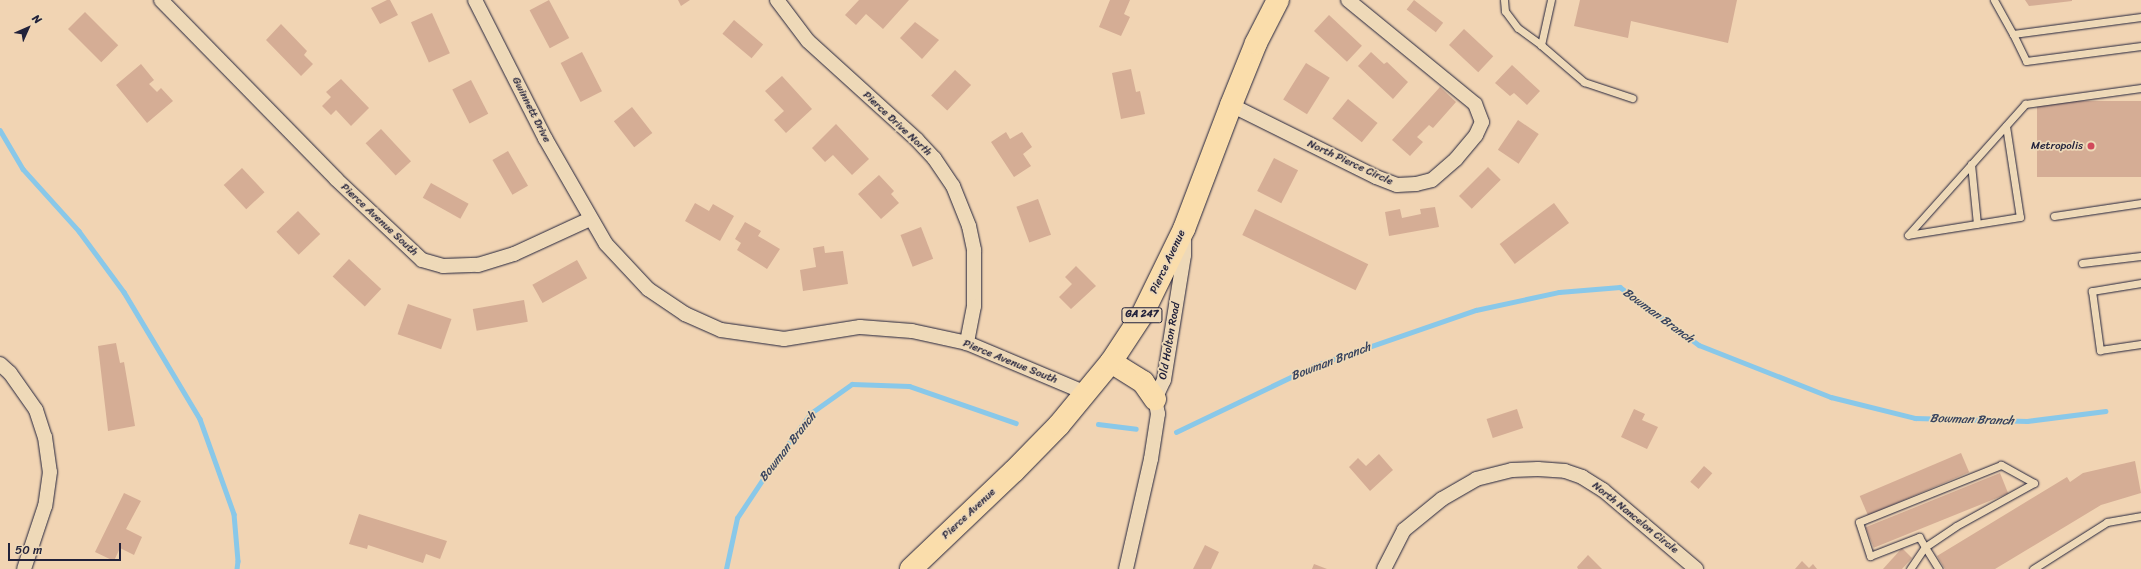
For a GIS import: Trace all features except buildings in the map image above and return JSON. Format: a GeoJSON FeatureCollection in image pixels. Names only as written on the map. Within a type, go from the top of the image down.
{"type":"FeatureCollection","features":[{"type":"Feature","properties":{"kind":"main road","name":"Pierce Avenue"},"geometry":{"type":"LineString","coordinates":[[911,569],[1014,471],[1086,393],[1111,362],[1142,315],[1184,229],[1256,43],[1278,0]]}},
{"type":"Feature","properties":{"kind":"main road"},"geometry":{"type":"LineString","coordinates":[[1111,362],[1143,382],[1155,399]]}},
{"type":"Feature","properties":{"kind":"street","name":"Pierce Avenue South"},"geometry":{"type":"LineString","coordinates":[[161,0],[330,173],[422,260],[443,266],[478,265],[514,254],[590,220],[619,260],[648,289],[685,314],[721,330],[784,339],[860,327],[912,331],[967,343],[1086,393]]}},
{"type":"Feature","properties":{"kind":"street","name":"Gwinnett Drive"},"geometry":{"type":"LineString","coordinates":[[475,0],[590,220]]}},
{"type":"Feature","properties":{"kind":"street","name":"Pierce Drive North"},"geometry":{"type":"LineString","coordinates":[[777,0],[808,41],[917,140],[934,158],[953,186],[969,226],[974,250],[974,306],[967,343]]}},
{"type":"Feature","properties":{"kind":"street","name":"North Pierce Circle"},"geometry":{"type":"LineString","coordinates":[[1231,105],[1376,177],[1397,185],[1416,184],[1432,180],[1456,159],[1476,135],[1482,122],[1475,104],[1348,0]]}},
{"type":"Feature","properties":{"kind":"street","name":"Old Holton Road"},"geometry":{"type":"LineString","coordinates":[[1155,399],[1164,380],[1184,255],[1184,229]]}},
{"type":"Feature","properties":{"kind":"street"},"geometry":{"type":"LineString","coordinates":[[0,364],[10,373],[36,410],[45,437],[50,472],[45,506],[24,569]]}},
{"type":"Feature","properties":{"kind":"street"},"geometry":{"type":"LineString","coordinates":[[1126,569],[1151,459],[1158,414],[1155,399]]}},
{"type":"Feature","properties":{"kind":"street","name":"North Nancelon Circle"},"geometry":{"type":"LineString","coordinates":[[1384,569],[1404,530],[1442,499],[1476,479],[1512,470],[1538,469],[1565,472],[1582,477],[1603,490],[1696,569]]}},
{"type":"Feature","properties":{"kind":"lane"},"geometry":{"type":"LineString","coordinates":[[1504,0],[1505,11],[1518,28],[1541,45],[1584,82],[1632,98]]}},
{"type":"Feature","properties":{"kind":"lane"},"geometry":{"type":"LineString","coordinates":[[1541,45],[1551,0]]}},
{"type":"Feature","properties":{"kind":"lane"},"geometry":{"type":"LineString","coordinates":[[1994,0],[2026,61],[2141,46]]}},
{"type":"Feature","properties":{"kind":"lane"},"geometry":{"type":"LineString","coordinates":[[2013,34],[2141,17]]}},
{"type":"Feature","properties":{"kind":"lane"},"geometry":{"type":"LineString","coordinates":[[2006,126],[2020,217],[1908,235],[2025,104],[2141,88]]}},
{"type":"Feature","properties":{"kind":"lane"},"geometry":{"type":"LineString","coordinates":[[1971,164],[1977,224]]}},
{"type":"Feature","properties":{"kind":"lane"},"geometry":{"type":"LineString","coordinates":[[2054,216],[2141,203]]}},
{"type":"Feature","properties":{"kind":"lane"},"geometry":{"type":"LineString","coordinates":[[2082,263],[2141,256]]}},
{"type":"Feature","properties":{"kind":"lane"},"geometry":{"type":"LineString","coordinates":[[2141,284],[2092,290],[2100,350],[2141,344]]}},
{"type":"Feature","properties":{"kind":"lane"},"geometry":{"type":"LineString","coordinates":[[1910,569],[1925,547],[1956,526],[2034,483],[2001,465],[1859,522],[1870,556],[1919,537],[1925,547],[1939,569]]}},
{"type":"Feature","properties":{"kind":"lane"},"geometry":{"type":"LineString","coordinates":[[2033,569],[2107,522],[2141,516]]}},
{"type":"Feature","properties":{"kind":"waterway"},"geometry":{"type":"LineString","coordinates":[[0,130],[23,169],[79,231],[124,292],[200,419],[234,514],[238,561],[237,569]]}},
{"type":"Feature","properties":{"kind":"waterway","name":"Bowman Branch"},"geometry":{"type":"LineString","coordinates":[[1176,432],[1314,366],[1476,310],[1559,292],[1620,287],[1699,345],[1831,397],[1915,418],[2027,421],[2105,411]]}},
{"type":"Feature","properties":{"kind":"waterway","name":"Bowman Branch"},"geometry":{"type":"LineString","coordinates":[[726,569],[737,518],[773,464],[811,413],[852,384],[909,386],[1016,423]]}},
{"type":"Feature","properties":{"kind":"waterway","name":"Bowman Branch"},"geometry":{"type":"LineString","coordinates":[[1098,424],[1136,429]]}},
{"type":"Feature","properties":{"kind":"place","name":"Metropolis"},"geometry":{"type":"Point","coordinates":[2091,146]}}]}
